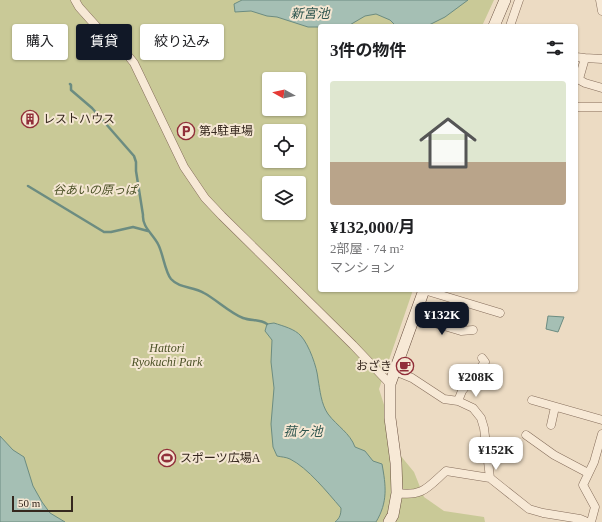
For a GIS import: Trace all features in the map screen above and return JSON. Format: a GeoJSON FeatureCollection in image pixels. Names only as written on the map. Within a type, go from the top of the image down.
{"type":"FeatureCollection","features":[{"type":"Feature","properties":{"kind":"street"},"geometry":{"type":"LineString","coordinates":[[75,0],[79,7],[96,26],[120,47],[134,63],[184,167],[205,198],[353,345],[390,384]]}},
{"type":"Feature","properties":{"kind":"street"},"geometry":{"type":"LineString","coordinates":[[78,0],[98,24],[122,44],[136,62],[187,166],[208,196],[224,214],[356,343],[390,384]]}},
{"type":"Feature","properties":{"kind":"street"},"geometry":{"type":"LineString","coordinates":[[495,24],[505,0]]}},
{"type":"Feature","properties":{"kind":"street"},"geometry":{"type":"LineString","coordinates":[[511,24],[519,0]]}},
{"type":"Feature","properties":{"kind":"street"},"geometry":{"type":"LineString","coordinates":[[600,0],[602,10]]}},
{"type":"Feature","properties":{"kind":"street"},"geometry":{"type":"LineString","coordinates":[[578,57],[602,59]]}},
{"type":"Feature","properties":{"kind":"street"},"geometry":{"type":"LineString","coordinates":[[585,58],[578,79],[585,83],[602,88]]}},
{"type":"Feature","properties":{"kind":"street"},"geometry":{"type":"LineString","coordinates":[[578,106],[602,107]]}},
{"type":"Feature","properties":{"kind":"street"},"geometry":{"type":"LineString","coordinates":[[389,522],[393,515],[397,494],[396,463],[390,418],[390,384],[423,292]]}},
{"type":"Feature","properties":{"kind":"street"},"geometry":{"type":"LineString","coordinates":[[431,292],[500,313]]}},
{"type":"Feature","properties":{"kind":"street"},"geometry":{"type":"LineString","coordinates":[[414,317],[461,331],[473,330]]}},
{"type":"Feature","properties":{"kind":"street"},"geometry":{"type":"LineString","coordinates":[[458,401],[462,391],[485,362],[482,358]]}},
{"type":"Feature","properties":{"kind":"street"},"geometry":{"type":"LineString","coordinates":[[395,371],[412,378],[444,399],[458,401],[473,408],[481,418],[484,428],[490,478]]}},
{"type":"Feature","properties":{"kind":"street"},"geometry":{"type":"LineString","coordinates":[[532,400],[602,420]]}},
{"type":"Feature","properties":{"kind":"street"},"geometry":{"type":"LineString","coordinates":[[551,426],[555,407]]}},
{"type":"Feature","properties":{"kind":"street"},"geometry":{"type":"LineString","coordinates":[[591,522],[595,507],[583,485],[588,473],[598,463],[602,434]]}},
{"type":"Feature","properties":{"kind":"street"},"geometry":{"type":"LineString","coordinates":[[526,435],[554,455],[588,473]]}},
{"type":"Feature","properties":{"kind":"street"},"geometry":{"type":"LineString","coordinates":[[397,494],[410,495],[421,492],[446,471],[490,478],[529,509],[543,513],[580,519],[587,522]]}},
{"type":"Feature","properties":{"kind":"green space","name":"Hattori Ryokuchi Park"},"geometry":{"type":"Polygon","coordinates":[[[0,0],[494,0],[483,24],[318,24],[318,292],[412,292],[379,389],[400,455],[414,472],[424,497],[444,511],[484,517],[485,522],[0,522],[0,0]]]}},
{"type":"Feature","properties":{"kind":"water","name":"新宮池"},"geometry":{"type":"Polygon","coordinates":[[[242,0],[468,0],[445,17],[431,24],[394,24],[390,20],[376,14],[365,16],[351,24],[318,24],[318,27],[308,27],[277,17],[267,16],[251,11],[235,12],[234,4],[242,0]]]}},
{"type":"Feature","properties":{"kind":"water"},"geometry":{"type":"Polygon","coordinates":[[[548,316],[564,317],[558,332],[546,329],[548,316]]]}},
{"type":"Feature","properties":{"kind":"water","name":"菰ヶ池"},"geometry":{"type":"Polygon","coordinates":[[[274,323],[292,330],[301,336],[310,350],[317,374],[322,401],[328,414],[347,434],[355,447],[365,451],[373,461],[382,464],[385,494],[383,508],[376,522],[335,522],[340,516],[341,508],[330,495],[304,468],[288,458],[277,456],[273,447],[271,424],[274,388],[271,362],[272,340],[265,331],[267,324],[274,323]]]}},
{"type":"Feature","properties":{"kind":"water"},"geometry":{"type":"Polygon","coordinates":[[[0,436],[13,450],[24,457],[33,486],[50,513],[65,522],[0,522],[0,436]]]}},
{"type":"Feature","properties":{"kind":"waterway"},"geometry":{"type":"LineString","coordinates":[[70,84],[71,90],[92,108],[134,156],[144,223],[158,244],[167,272],[171,279],[182,286],[204,293],[238,316],[246,319],[261,321],[267,324]]}},
{"type":"Feature","properties":{"kind":"waterway"},"geometry":{"type":"LineString","coordinates":[[28,186],[104,232],[133,227],[148,231]]}},
{"type":"Feature","properties":{"kind":"place","name":"レストハウス"},"geometry":{"type":"Point","coordinates":[30,119]}},
{"type":"Feature","properties":{"kind":"place","name":"第4駐車場"},"geometry":{"type":"Point","coordinates":[186,131]}},
{"type":"Feature","properties":{"kind":"place","name":"おざき"},"geometry":{"type":"Point","coordinates":[405,366]}},
{"type":"Feature","properties":{"kind":"place","name":"スポーツ広場A"},"geometry":{"type":"Point","coordinates":[167,458]}},
{"type":"Feature","properties":{"kind":"park label","name":"谷あいの原っぱ"},"geometry":{"type":"Point","coordinates":[95,190]}}]}
